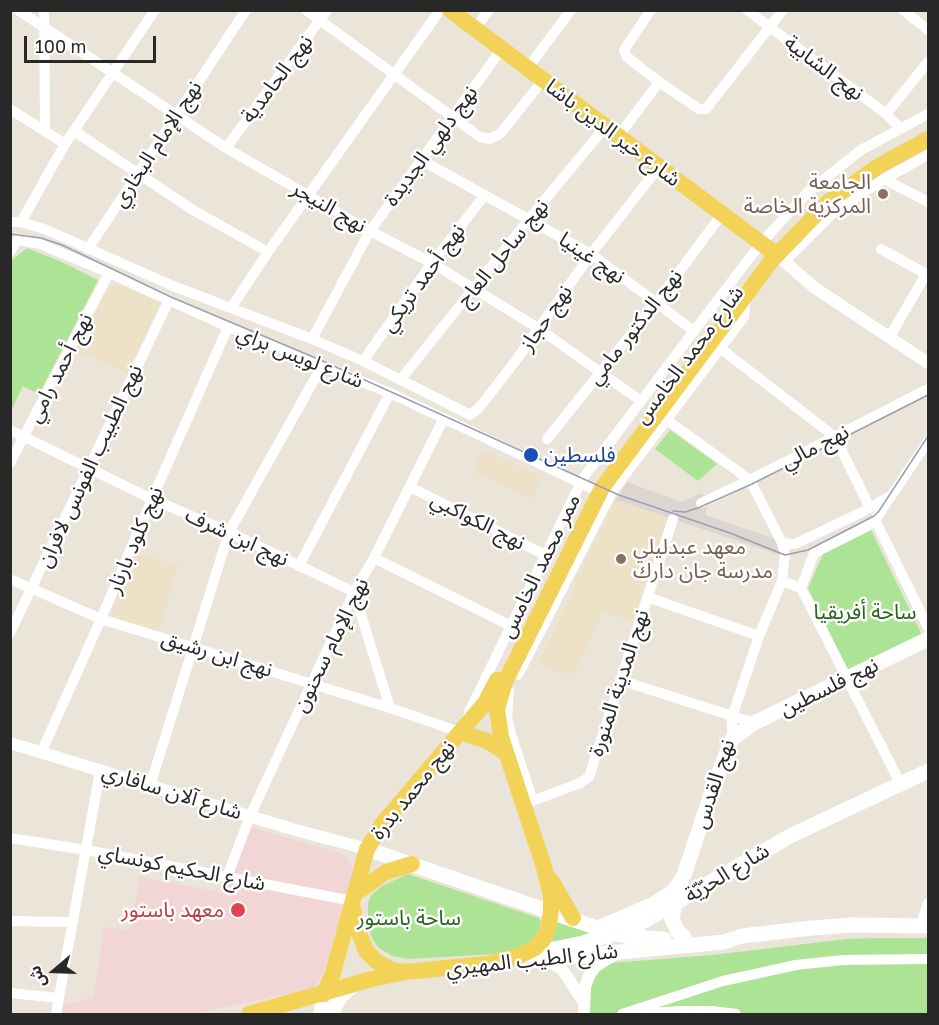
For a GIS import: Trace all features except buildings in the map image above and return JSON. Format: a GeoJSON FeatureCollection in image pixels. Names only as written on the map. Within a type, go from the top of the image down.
{"type":"FeatureCollection","features":[{"type":"Feature","properties":{"kind":"main road","name":"شارع خير الدين باشا"},"geometry":{"type":"LineString","coordinates":[[450,10],[773,252]]}},
{"type":"Feature","properties":{"kind":"main road","name":"شارع محمد الخامس"},"geometry":{"type":"LineString","coordinates":[[464,728],[489,696],[586,486],[822,194],[869,158],[928,128]]}},
{"type":"Feature","properties":{"kind":"main road","name":"شارع محمد الخامس"},"geometry":{"type":"LineString","coordinates":[[544,867],[528,803],[506,752],[497,721],[498,699],[602,488],[746,295],[773,252],[828,201],[877,166],[928,139]]}},
{"type":"Feature","properties":{"kind":"main road","name":"نهج فلسطين"},"geometry":{"type":"LineString","coordinates":[[732,739],[754,723],[928,639]]}},
{"type":"Feature","properties":{"kind":"main road"},"geometry":{"type":"LineString","coordinates":[[464,728],[506,752]]}},
{"type":"Feature","properties":{"kind":"main road","name":"نهج محمد بدرة"},"geometry":{"type":"LineString","coordinates":[[324,994],[333,973],[367,849],[383,823],[464,728]]}},
{"type":"Feature","properties":{"kind":"main road","name":"نهج القدس"},"geometry":{"type":"LineString","coordinates":[[598,928],[664,898],[672,892],[684,875],[732,739]]}},
{"type":"Feature","properties":{"kind":"main road","name":"شارع الحرّيّة"},"geometry":{"type":"LineString","coordinates":[[519,956],[583,943],[634,927],[790,836],[928,771]]}},
{"type":"Feature","properties":{"kind":"main road"},"geometry":{"type":"LineString","coordinates":[[367,849],[615,934],[645,938],[723,933],[742,936],[851,925],[924,926]]}},
{"type":"Feature","properties":{"kind":"main road"},"geometry":{"type":"LineString","coordinates":[[405,972],[384,965],[366,951],[360,935],[354,900],[386,872],[412,864]]}},
{"type":"Feature","properties":{"kind":"main road"},"geometry":{"type":"LineString","coordinates":[[487,964],[519,956],[536,948],[543,940],[548,929],[551,911],[551,896],[544,867]]}},
{"type":"Feature","properties":{"kind":"main road"},"geometry":{"type":"LineString","coordinates":[[544,867],[573,918]]}},
{"type":"Feature","properties":{"kind":"main road"},"geometry":{"type":"LineString","coordinates":[[684,875],[688,883],[700,888]]}},
{"type":"Feature","properties":{"kind":"main road"},"geometry":{"type":"LineString","coordinates":[[675,904],[672,919],[674,926],[684,937]]}},
{"type":"Feature","properties":{"kind":"main road","name":"شارع الطيب المهيري"},"geometry":{"type":"LineString","coordinates":[[249,1014],[405,972],[724,942],[742,936]]}},
{"type":"Feature","properties":{"kind":"main road"},"geometry":{"type":"LineString","coordinates":[[331,1014],[340,997],[354,984]]}},
{"type":"Feature","properties":{"kind":"main road"},"geometry":{"type":"LineString","coordinates":[[321,1014],[324,994]]}},
{"type":"Feature","properties":{"kind":"street","name":"نهج النيجر"},"geometry":{"type":"LineString","coordinates":[[18,10],[226,147],[370,231],[432,263],[538,328],[641,401]]}},
{"type":"Feature","properties":{"kind":"street"},"geometry":{"type":"LineString","coordinates":[[44,10],[45,130]]}},
{"type":"Feature","properties":{"kind":"street"},"geometry":{"type":"LineString","coordinates":[[16,222],[155,10]]}},
{"type":"Feature","properties":{"kind":"street","name":"نهج الإمام البخاري"},"geometry":{"type":"LineString","coordinates":[[88,249],[246,10]]}},
{"type":"Feature","properties":{"kind":"street"},"geometry":{"type":"LineString","coordinates":[[306,10],[480,137],[490,139],[500,134],[543,80]]}},
{"type":"Feature","properties":{"kind":"street","name":"نهج الحامدية"},"geometry":{"type":"LineString","coordinates":[[226,147],[327,10]]}},
{"type":"Feature","properties":{"kind":"street"},"geometry":{"type":"LineString","coordinates":[[231,308],[268,252],[440,10]]}},
{"type":"Feature","properties":{"kind":"street"},"geometry":{"type":"LineString","coordinates":[[474,30],[489,10]]}},
{"type":"Feature","properties":{"kind":"street"},"geometry":{"type":"LineString","coordinates":[[527,69],[571,10]]}},
{"type":"Feature","properties":{"kind":"street"},"geometry":{"type":"LineString","coordinates":[[651,10],[624,50],[627,57],[699,110],[706,109],[783,10]]}},
{"type":"Feature","properties":{"kind":"street","name":"نهج الشابية"},"geometry":{"type":"LineString","coordinates":[[747,10],[886,114],[900,128]]}},
{"type":"Feature","properties":{"kind":"street"},"geometry":{"type":"LineString","coordinates":[[903,10],[928,30]]}},
{"type":"Feature","properties":{"kind":"street","name":"نهج دلهي الجديدة"},"geometry":{"type":"LineString","coordinates":[[312,339],[370,231],[501,50]]}},
{"type":"Feature","properties":{"kind":"street"},"geometry":{"type":"LineString","coordinates":[[886,114],[928,62]]}},
{"type":"Feature","properties":{"kind":"street","name":"نهج ساحل العاج"},"geometry":{"type":"LineString","coordinates":[[400,379],[529,219],[659,82]]}},
{"type":"Feature","properties":{"kind":"street"},"geometry":{"type":"LineString","coordinates":[[10,109],[65,144]]}},
{"type":"Feature","properties":{"kind":"street","name":"ممر محمد الخامس"},"geometry":{"type":"LineString","coordinates":[[464,728],[469,712],[546,555],[586,486],[641,401],[694,331],[773,252],[807,192],[861,150],[928,114]]}},
{"type":"Feature","properties":{"kind":"street"},"geometry":{"type":"LineString","coordinates":[[74,131],[137,175],[193,210],[268,252]]}},
{"type":"Feature","properties":{"kind":"street","name":"شارع محمد الخامس"},"geometry":{"type":"LineString","coordinates":[[773,252],[885,179],[928,155]]}},
{"type":"Feature","properties":{"kind":"street","name":"نهج غينيا"},"geometry":{"type":"LineString","coordinates":[[421,160],[591,254],[694,331]]}},
{"type":"Feature","properties":{"kind":"street","name":"نهج حجاز"},"geometry":{"type":"LineString","coordinates":[[475,410],[517,359],[591,254],[659,168]]}},
{"type":"Feature","properties":{"kind":"street"},"geometry":{"type":"LineString","coordinates":[[885,179],[928,202]]}},
{"type":"Feature","properties":{"kind":"street","name":"نهج أحمد تريكي"},"geometry":{"type":"LineString","coordinates":[[363,361],[432,263],[484,196]]}},
{"type":"Feature","properties":{"kind":"street","name":"نهج الدكتور مامي"},"geometry":{"type":"LineString","coordinates":[[548,439],[656,303],[722,214]]}},
{"type":"Feature","properties":{"kind":"street","name":"شارع لويس براي"},"geometry":{"type":"LineString","coordinates":[[16,222],[46,230],[173,286],[312,339],[363,361],[470,415],[475,410]]}},
{"type":"Feature","properties":{"kind":"street","name":"شارع لويس براي"},"geometry":{"type":"LineString","coordinates":[[10,252],[18,240],[40,244],[228,327],[390,393],[586,486]]}},
{"type":"Feature","properties":{"kind":"street"},"geometry":{"type":"LineString","coordinates":[[881,249],[927,275],[889,338]]}},
{"type":"Feature","properties":{"kind":"street"},"geometry":{"type":"LineString","coordinates":[[773,252],[815,288],[928,363]]}},
{"type":"Feature","properties":{"kind":"street","name":"نهج أحمد رامي"},"geometry":{"type":"LineString","coordinates":[[10,463],[109,273]]}},
{"type":"Feature","properties":{"kind":"street","name":"ممر محمد الخامس"},"geometry":{"type":"LineString","coordinates":[[528,803],[507,716],[509,691],[612,492],[744,317],[746,295]]}},
{"type":"Feature","properties":{"kind":"street","name":"نهج الطبيب الفونس لافران"},"geometry":{"type":"LineString","coordinates":[[10,633],[169,300]]}},
{"type":"Feature","properties":{"kind":"street","name":"نهج كلود بارنار"},"geometry":{"type":"LineString","coordinates":[[41,753],[102,619],[228,327]]}},
{"type":"Feature","properties":{"kind":"street"},"geometry":{"type":"LineString","coordinates":[[720,348],[835,437],[870,508]]}},
{"type":"Feature","properties":{"kind":"street"},"geometry":{"type":"LineString","coordinates":[[150,786],[229,532],[322,366]]}},
{"type":"Feature","properties":{"kind":"street","name":"نهج مالي"},"geometry":{"type":"LineString","coordinates":[[701,503],[928,389]]}},
{"type":"Feature","properties":{"kind":"street"},"geometry":{"type":"LineString","coordinates":[[299,566],[390,393]]}},
{"type":"Feature","properties":{"kind":"street","name":"نهج الإمام سحنون"},"geometry":{"type":"LineString","coordinates":[[226,877],[250,816],[354,592],[374,558],[444,418]]}},
{"type":"Feature","properties":{"kind":"street"},"geometry":{"type":"LineString","coordinates":[[667,420],[750,480],[782,543],[786,560]]}},
{"type":"Feature","properties":{"kind":"street","name":"نهج ابن شرف"},"geometry":{"type":"LineString","coordinates":[[10,430],[152,499],[229,532],[354,592]]}},
{"type":"Feature","properties":{"kind":"street"},"geometry":{"type":"LineString","coordinates":[[801,588],[814,553],[876,520],[928,441]]}},
{"type":"Feature","properties":{"kind":"street","name":"نهج الكواكبي"},"geometry":{"type":"LineString","coordinates":[[410,487],[546,555]]}},
{"type":"Feature","properties":{"kind":"street"},"geometry":{"type":"LineString","coordinates":[[782,543],[791,545],[798,543],[870,508],[896,489]]}},
{"type":"Feature","properties":{"kind":"street","name":"نهج المدينة المنورة"},"geometry":{"type":"LineString","coordinates":[[528,803],[580,783],[589,777],[673,519]]}},
{"type":"Feature","properties":{"kind":"street"},"geometry":{"type":"LineString","coordinates":[[876,520],[928,627]]}},
{"type":"Feature","properties":{"kind":"street"},"geometry":{"type":"LineString","coordinates":[[786,560],[792,548],[798,543]]}},
{"type":"Feature","properties":{"kind":"street"},"geometry":{"type":"LineString","coordinates":[[374,558],[511,626]]}},
{"type":"Feature","properties":{"kind":"street","name":"نهج القدس"},"geometry":{"type":"LineString","coordinates":[[732,739],[732,717],[759,636],[782,581],[786,560]]}},
{"type":"Feature","properties":{"kind":"street","name":"نهج ابن رشيق"},"geometry":{"type":"LineString","coordinates":[[10,579],[102,619],[390,708],[464,728]]}},
{"type":"Feature","properties":{"kind":"street"},"geometry":{"type":"LineString","coordinates":[[782,581],[801,588],[901,785]]}},
{"type":"Feature","properties":{"kind":"street"},"geometry":{"type":"LineString","coordinates":[[354,592],[390,708]]}},
{"type":"Feature","properties":{"kind":"street"},"geometry":{"type":"LineString","coordinates":[[647,597],[759,636]]}},
{"type":"Feature","properties":{"kind":"street"},"geometry":{"type":"LineString","coordinates":[[620,680],[754,723]]}},
{"type":"Feature","properties":{"kind":"street","name":"شارع آلان سافاري"},"geometry":{"type":"LineString","coordinates":[[10,743],[367,849]]}},
{"type":"Feature","properties":{"kind":"street"},"geometry":{"type":"LineString","coordinates":[[56,1014],[100,771]]}},
{"type":"Feature","properties":{"kind":"street","name":"شارع الحكيم كونساي"},"geometry":{"type":"LineString","coordinates":[[10,838],[354,900]]}},
{"type":"Feature","properties":{"kind":"street"},"geometry":{"type":"LineString","coordinates":[[333,840],[363,866]]}},
{"type":"Feature","properties":{"kind":"street"},"geometry":{"type":"LineString","coordinates":[[924,926],[928,903]]}},
{"type":"Feature","properties":{"kind":"street"},"geometry":{"type":"LineString","coordinates":[[10,921],[71,922]]}},
{"type":"Feature","properties":{"kind":"street"},"geometry":{"type":"LineString","coordinates":[[584,1014],[585,987],[592,972],[620,951]]}},
{"type":"Feature","properties":{"kind":"street"},"geometry":{"type":"LineString","coordinates":[[544,959],[562,969],[583,1001]]}},
{"type":"Feature","properties":{"kind":"street"},"geometry":{"type":"LineString","coordinates":[[622,1014],[723,981],[796,965],[843,960],[928,959]]}},
{"type":"Feature","properties":{"kind":"street"},"geometry":{"type":"LineString","coordinates":[[10,993],[58,998]]}},
{"type":"Feature","properties":{"kind":"street"},"geometry":{"type":"LineString","coordinates":[[628,1014],[712,1011],[736,1014]]}},
{"type":"Feature","properties":{"kind":"shaded area"},"geometry":{"type":"Polygon","coordinates":[[[120,285],[160,303],[128,373],[76,351],[108,287],[120,285]]]}},
{"type":"Feature","properties":{"kind":"shaded area"},"geometry":{"type":"Polygon","coordinates":[[[483,450],[542,478],[532,499],[473,471],[483,450]]]}},
{"type":"Feature","properties":{"kind":"shaded area"},"geometry":{"type":"Polygon","coordinates":[[[627,482],[682,502],[701,493],[710,499],[705,515],[776,539],[783,556],[619,501],[614,503],[627,482]]]}},
{"type":"Feature","properties":{"kind":"shaded area","name":"معهد عبدليلي مدرسة جان دارك"},"geometry":{"type":"Polygon","coordinates":[[[619,501],[668,518],[632,622],[602,612],[575,674],[567,670],[564,675],[538,663],[614,503],[619,501]]]}},
{"type":"Feature","properties":{"kind":"shaded area"},"geometry":{"type":"Polygon","coordinates":[[[135,553],[178,566],[158,633],[109,618],[135,553]]]}},
{"type":"Feature","properties":{"kind":"shaded area","name":"معهد باستور"},"geometry":{"type":"Polygon","coordinates":[[[251,827],[343,854],[350,861],[353,871],[326,967],[314,988],[192,1014],[60,1014],[62,1006],[94,997],[104,927],[131,930],[139,877],[225,893],[251,827]]]}},
{"type":"Feature","properties":{"kind":"green space"},"geometry":{"type":"Polygon","coordinates":[[[27,248],[98,280],[39,394],[23,386],[11,411],[11,264],[13,259],[27,248]]]}},
{"type":"Feature","properties":{"kind":"green space"},"geometry":{"type":"Polygon","coordinates":[[[670,430],[717,464],[698,481],[655,449],[670,430]]]}},
{"type":"Feature","properties":{"kind":"green space","name":"ساحة أفريقيا"},"geometry":{"type":"Polygon","coordinates":[[[871,530],[922,635],[848,671],[808,588],[824,552],[871,530]]]}},
{"type":"Feature","properties":{"kind":"green space","name":"ساحة باستور"},"geometry":{"type":"Polygon","coordinates":[[[408,874],[539,918],[541,922],[538,932],[521,948],[494,954],[409,959],[392,956],[378,947],[372,938],[368,927],[368,903],[372,894],[382,886],[408,874]]]}},
{"type":"Feature","properties":{"kind":"green space"},"geometry":{"type":"Polygon","coordinates":[[[556,922],[598,934],[581,940],[549,942],[556,922]]]}},
{"type":"Feature","properties":{"kind":"green space"},"geometry":{"type":"Polygon","coordinates":[[[928,938],[928,1014],[587,1014],[586,988],[596,972],[611,963],[712,955],[847,939],[928,938]]]}},
{"type":"Feature","properties":{"kind":"tram line"},"geometry":{"type":"LineString","coordinates":[[10,234],[41,238],[62,245],[171,297],[325,362],[619,495],[730,533],[785,555],[808,550],[874,516],[928,436]]}},
{"type":"Feature","properties":{"kind":"tram line"},"geometry":{"type":"LineString","coordinates":[[673,511],[685,512],[698,508],[752,484],[928,395]]}},
{"type":"Feature","properties":{"kind":"place","name":"الجامعة المركزية الخاصة"},"geometry":{"type":"Point","coordinates":[883,194]}},
{"type":"Feature","properties":{"kind":"place","name":"فلسطين"},"geometry":{"type":"Point","coordinates":[531,455]}},
{"type":"Feature","properties":{"kind":"place","name":"معهد عبدليلي مدرسة جان دارك"},"geometry":{"type":"Point","coordinates":[621,559]}},
{"type":"Feature","properties":{"kind":"place","name":"معهد باستور"},"geometry":{"type":"Point","coordinates":[238,910]}}]}
